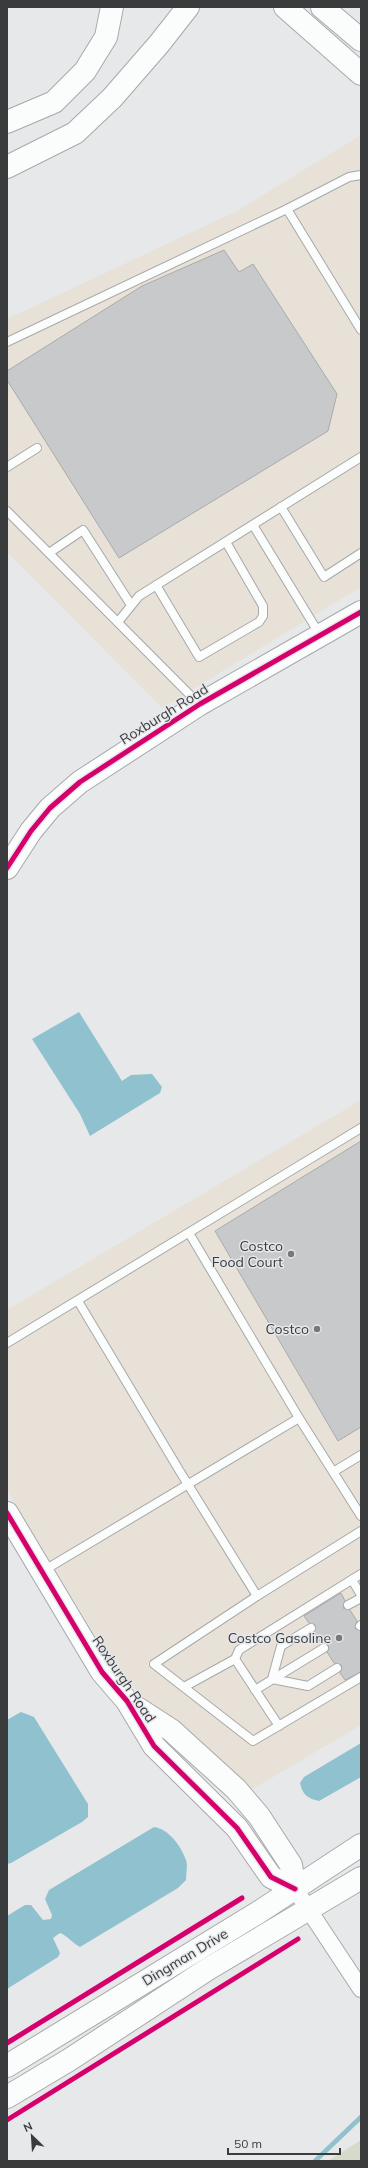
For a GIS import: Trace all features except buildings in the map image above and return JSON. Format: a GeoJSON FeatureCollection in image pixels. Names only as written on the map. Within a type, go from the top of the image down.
{"type":"FeatureCollection","features":[{"type":"Feature","properties":{"kind":"main road"},"geometry":{"type":"LineString","coordinates":[[7,122],[54,102],[85,70],[106,37],[112,7]]}},
{"type":"Feature","properties":{"kind":"main road"},"geometry":{"type":"LineString","coordinates":[[7,167],[75,132],[112,98],[159,44],[188,7]]}},
{"type":"Feature","properties":{"kind":"main road"},"geometry":{"type":"LineString","coordinates":[[285,7],[361,74]]}},
{"type":"Feature","properties":{"kind":"main road"},"geometry":{"type":"LineString","coordinates":[[322,7],[361,40]]}},
{"type":"Feature","properties":{"kind":"main road","name":"Roxburgh Road"},"geometry":{"type":"LineString","coordinates":[[7,868],[31,831],[50,808],[80,782],[200,704],[361,612]]}},
{"type":"Feature","properties":{"kind":"main road","name":"Roxburgh Road"},"geometry":{"type":"LineString","coordinates":[[7,1513],[102,1672],[127,1701],[171,1730],[236,1789],[259,1816],[291,1865],[295,1889]]}},
{"type":"Feature","properties":{"kind":"main road","name":"Dingman Drive"},"geometry":{"type":"LineString","coordinates":[[7,2066],[295,1889],[361,1845]]}},
{"type":"Feature","properties":{"kind":"main road","name":"Dingman Drive"},"geometry":{"type":"LineString","coordinates":[[7,2097],[69,2060],[208,1969],[361,1878]]}},
{"type":"Feature","properties":{"kind":"street"},"geometry":{"type":"LineString","coordinates":[[295,1889],[361,1989]]}},
{"type":"Feature","properties":{"kind":"lane"},"geometry":{"type":"LineString","coordinates":[[7,342],[349,178],[361,175]]}},
{"type":"Feature","properties":{"kind":"lane"},"geometry":{"type":"LineString","coordinates":[[287,209],[361,330]]}},
{"type":"Feature","properties":{"kind":"lane"},"geometry":{"type":"LineString","coordinates":[[7,467],[37,448]]}},
{"type":"Feature","properties":{"kind":"lane"},"geometry":{"type":"LineString","coordinates":[[118,622],[139,596],[361,458]]}},
{"type":"Feature","properties":{"kind":"lane"},"geometry":{"type":"LineString","coordinates":[[281,507],[324,577],[361,553]]}},
{"type":"Feature","properties":{"kind":"lane"},"geometry":{"type":"LineString","coordinates":[[7,511],[200,704]]}},
{"type":"Feature","properties":{"kind":"lane"},"geometry":{"type":"LineString","coordinates":[[252,525],[320,635]]}},
{"type":"Feature","properties":{"kind":"lane"},"geometry":{"type":"LineString","coordinates":[[50,553],[83,530],[131,605]]}},
{"type":"Feature","properties":{"kind":"lane"},"geometry":{"type":"LineString","coordinates":[[156,585],[199,657],[259,622],[263,616],[263,606],[226,542]]}},
{"type":"Feature","properties":{"kind":"lane"},"geometry":{"type":"LineString","coordinates":[[7,1343],[189,1234],[361,1128]]}},
{"type":"Feature","properties":{"kind":"lane"},"geometry":{"type":"LineString","coordinates":[[189,1234],[299,1418],[361,1516]]}},
{"type":"Feature","properties":{"kind":"lane"},"geometry":{"type":"LineString","coordinates":[[78,1301],[188,1485],[257,1596]]}},
{"type":"Feature","properties":{"kind":"lane"},"geometry":{"type":"LineString","coordinates":[[42,1572],[299,1418]]}},
{"type":"Feature","properties":{"kind":"lane"},"geometry":{"type":"LineString","coordinates":[[333,1472],[361,1455]]}},
{"type":"Feature","properties":{"kind":"lane"},"geometry":{"type":"LineString","coordinates":[[361,1531],[257,1596],[154,1664],[253,1742],[361,1676]]}},
{"type":"Feature","properties":{"kind":"lane"},"geometry":{"type":"LineString","coordinates":[[184,1688],[234,1659],[238,1650],[361,1574]]}},
{"type":"Feature","properties":{"kind":"lane"},"geometry":{"type":"LineString","coordinates":[[348,1605],[361,1597],[352,1580]]}},
{"type":"Feature","properties":{"kind":"lane"},"geometry":{"type":"LineString","coordinates":[[272,1679],[281,1646],[311,1628]]}},
{"type":"Feature","properties":{"kind":"lane"},"geometry":{"type":"LineString","coordinates":[[255,1690],[324,1648]]}},
{"type":"Feature","properties":{"kind":"lane"},"geometry":{"type":"LineString","coordinates":[[234,1659],[279,1726]]}},
{"type":"Feature","properties":{"kind":"lane"},"geometry":{"type":"LineString","coordinates":[[272,1679],[308,1686],[337,1668]]}},
{"type":"Feature","properties":{"kind":"shaded area"},"geometry":{"type":"Polygon","coordinates":[[[361,135],[361,587],[162,708],[7,552],[7,319],[237,211],[361,135]]]}},
{"type":"Feature","properties":{"kind":"shaded area"},"geometry":{"type":"Polygon","coordinates":[[[361,1100],[361,1725],[251,1790],[134,1688],[97,1638],[7,1490],[7,1310],[361,1100]]]}},
{"type":"Feature","properties":{"kind":"green space"},"geometry":{"type":"Polygon","coordinates":[[[361,2140],[361,2161],[328,2161],[361,2140]]]}},
{"type":"Feature","properties":{"kind":"water"},"geometry":{"type":"Polygon","coordinates":[[[79,1012],[122,1081],[131,1075],[152,1074],[162,1087],[160,1093],[90,1136],[80,1114],[32,1039],[79,1012]]]}},
{"type":"Feature","properties":{"kind":"water"},"geometry":{"type":"Polygon","coordinates":[[[21,1712],[34,1717],[88,1804],[88,1817],[82,1822],[7,1864],[7,1720],[21,1712]]]}},
{"type":"Feature","properties":{"kind":"water"},"geometry":{"type":"Polygon","coordinates":[[[361,1743],[361,1777],[319,1801],[312,1799],[304,1793],[300,1783],[304,1777],[361,1743]]]}},
{"type":"Feature","properties":{"kind":"water"},"geometry":{"type":"Polygon","coordinates":[[[154,1827],[165,1831],[178,1844],[187,1862],[186,1880],[178,1888],[80,1947],[60,1933],[53,1938],[60,1953],[58,1957],[7,1989],[7,1916],[25,1905],[31,1905],[43,1920],[51,1919],[52,1915],[45,1899],[49,1890],[154,1827]]]}},
{"type":"Feature","properties":{"kind":"waterway"},"geometry":{"type":"LineString","coordinates":[[315,2161],[361,2117]]}},
{"type":"Feature","properties":{"kind":"cycle path"},"geometry":{"type":"LineString","coordinates":[[7,868],[31,831],[50,808],[80,782],[200,704],[361,612]]}},
{"type":"Feature","properties":{"kind":"cycle path"},"geometry":{"type":"LineString","coordinates":[[7,1513],[102,1672],[127,1701],[154,1746],[237,1828],[271,1877],[295,1889]]}},
{"type":"Feature","properties":{"kind":"cycle path"},"geometry":{"type":"LineString","coordinates":[[7,2043],[242,1898]]}},
{"type":"Feature","properties":{"kind":"cycle path"},"geometry":{"type":"LineString","coordinates":[[7,2120],[298,1939]]}},
{"type":"Feature","properties":{"kind":"place","name":"Costco Food Court"},"geometry":{"type":"Point","coordinates":[291,1254]}},
{"type":"Feature","properties":{"kind":"place","name":"Costco"},"geometry":{"type":"Point","coordinates":[317,1329]}},
{"type":"Feature","properties":{"kind":"place","name":"Costco Gasoline"},"geometry":{"type":"Point","coordinates":[339,1638]}}]}
